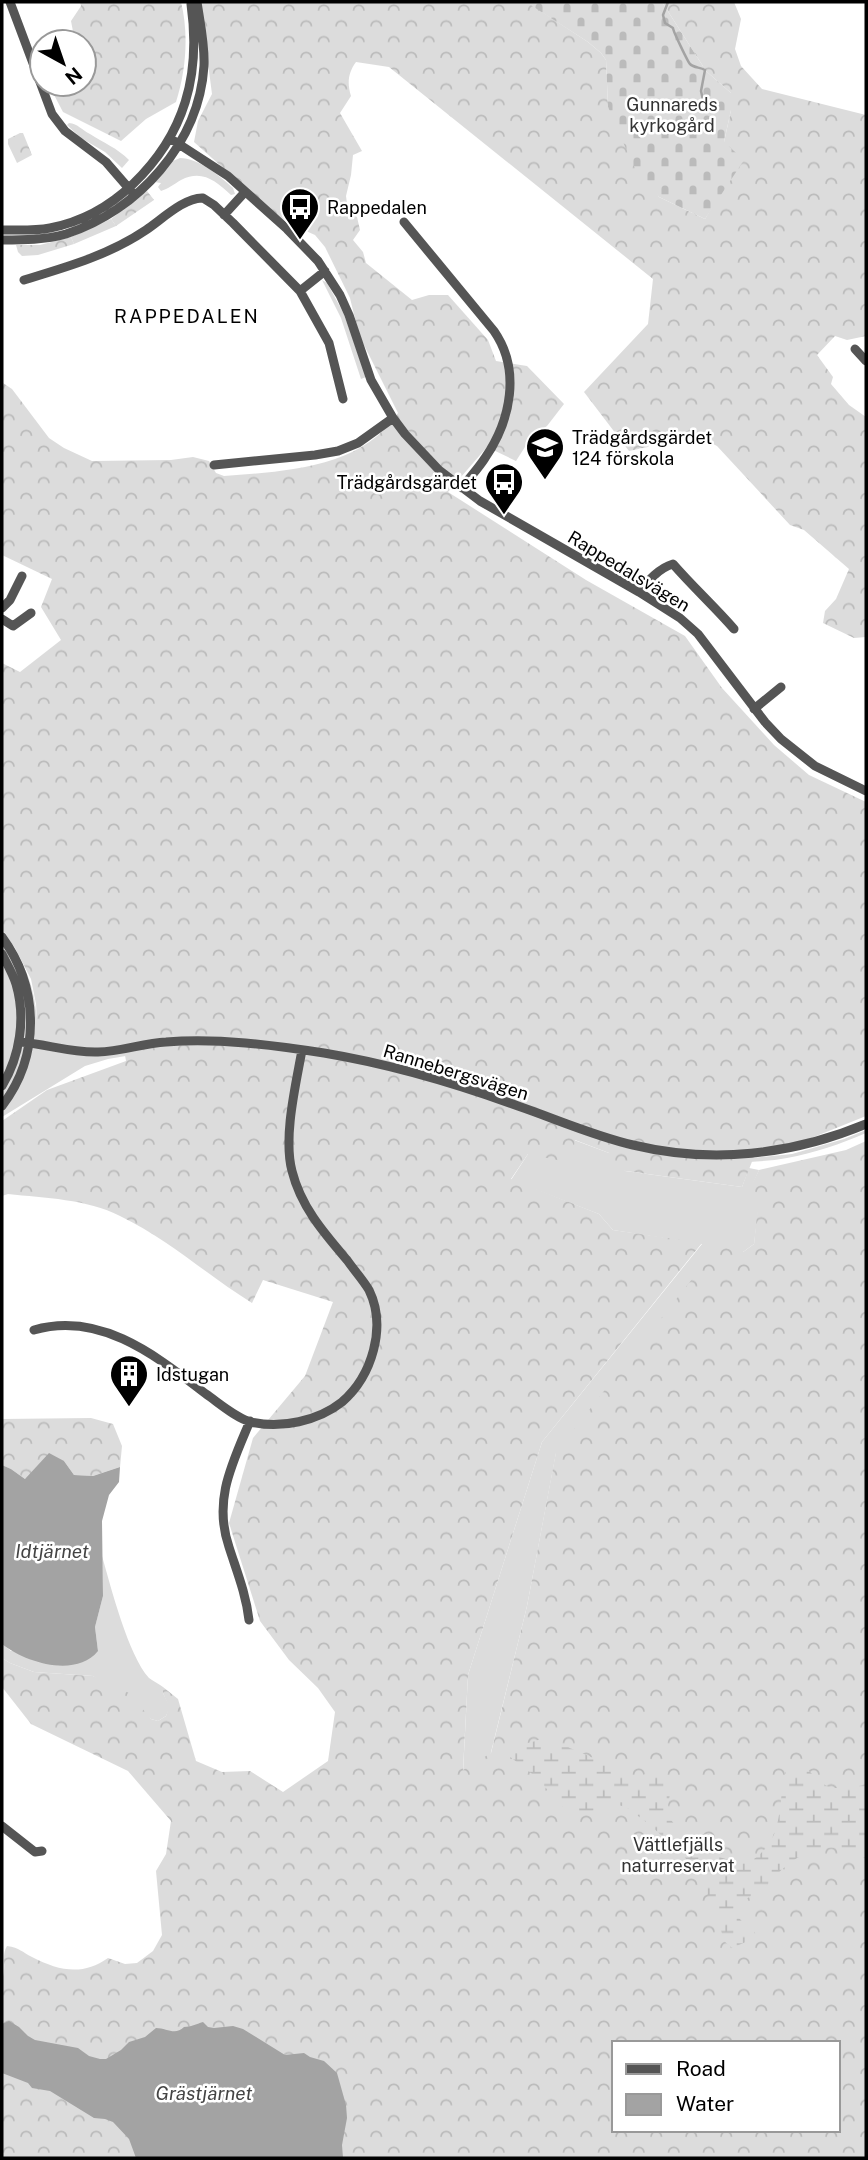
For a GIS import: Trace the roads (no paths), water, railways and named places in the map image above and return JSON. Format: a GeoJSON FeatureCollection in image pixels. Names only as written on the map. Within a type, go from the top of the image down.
{"type":"FeatureCollection","features":[{"type":"Feature","properties":{"kind":"street"},"geometry":{"type":"LineString","coordinates":[[10,2],[52,114],[65,131],[106,162],[133,192]]}},
{"type":"Feature","properties":{"kind":"street"},"geometry":{"type":"LineString","coordinates":[[175,142],[193,66],[191,2]]}},
{"type":"Feature","properties":{"kind":"street"},"geometry":{"type":"LineString","coordinates":[[2,240],[36,239],[66,234],[105,216],[160,170],[195,107],[203,74],[203,38],[197,2]]}},
{"type":"Feature","properties":{"kind":"street","name":"Rappedalsvägen"},"geometry":{"type":"LineString","coordinates":[[175,142],[214,166],[245,192],[300,242],[325,271],[349,315],[371,380],[393,418],[421,451],[462,488],[504,516],[681,618],[698,634],[754,709],[781,739],[815,766],[866,791]]}},
{"type":"Feature","properties":{"kind":"street"},"geometry":{"type":"LineString","coordinates":[[2,230],[29,230],[64,224],[93,213],[133,192]]}},
{"type":"Feature","properties":{"kind":"street"},"geometry":{"type":"LineString","coordinates":[[224,215],[245,192]]}},
{"type":"Feature","properties":{"kind":"street"},"geometry":{"type":"LineString","coordinates":[[24,280],[107,252],[193,199],[206,199],[300,291],[329,343],[344,399]]}},
{"type":"Feature","properties":{"kind":"street"},"geometry":{"type":"LineString","coordinates":[[404,222],[494,331],[504,345],[508,357],[509,398],[501,428],[485,459],[462,488]]}},
{"type":"Feature","properties":{"kind":"street"},"geometry":{"type":"LineString","coordinates":[[300,291],[325,271]]}},
{"type":"Feature","properties":{"kind":"street"},"geometry":{"type":"LineString","coordinates":[[855,349],[866,361]]}},
{"type":"Feature","properties":{"kind":"street"},"geometry":{"type":"LineString","coordinates":[[215,465],[338,451],[358,443],[393,418]]}},
{"type":"Feature","properties":{"kind":"street"},"geometry":{"type":"LineString","coordinates":[[639,592],[654,576],[673,564],[734,629]]}},
{"type":"Feature","properties":{"kind":"street"},"geometry":{"type":"LineString","coordinates":[[2,608],[10,600],[22,576]]}},
{"type":"Feature","properties":{"kind":"street"},"geometry":{"type":"LineString","coordinates":[[2,619],[13,626],[31,613]]}},
{"type":"Feature","properties":{"kind":"street"},"geometry":{"type":"LineString","coordinates":[[754,709],[781,687]]}},
{"type":"Feature","properties":{"kind":"street"},"geometry":{"type":"LineString","coordinates":[[2,937],[16,958],[26,982],[31,1007],[30,1042],[19,1076],[2,1106]]}},
{"type":"Feature","properties":{"kind":"street"},"geometry":{"type":"LineString","coordinates":[[2,954],[19,996],[21,1026],[19,1042],[2,1086]]}},
{"type":"Feature","properties":{"kind":"street","name":"Rannebergsvägen"},"geometry":{"type":"LineString","coordinates":[[19,1042],[83,1052],[101,1052],[157,1042],[198,1041],[302,1050],[418,1073],[602,1136],[632,1145],[680,1153],[720,1155],[785,1149],[828,1138],[866,1124]]}},
{"type":"Feature","properties":{"kind":"street"},"geometry":{"type":"LineString","coordinates":[[34,1329],[78,1327],[106,1332],[124,1339],[155,1356],[215,1401],[250,1422],[292,1423],[324,1413],[337,1406],[355,1388],[368,1368],[373,1352],[375,1309],[369,1291],[304,1206],[290,1165],[290,1131],[302,1050]]}},
{"type":"Feature","properties":{"kind":"street"},"geometry":{"type":"LineString","coordinates":[[249,1620],[240,1576],[228,1545],[223,1509],[226,1477],[250,1422]]}},
{"type":"Feature","properties":{"kind":"street"},"geometry":{"type":"LineString","coordinates":[[2,1826],[35,1852],[43,1851]]}},
{"type":"Feature","properties":{"kind":"water","name":"Idtjärnet"},"geometry":{"type":"Polygon","coordinates":[[[49,1453],[64,1461],[74,1475],[93,1476],[120,1467],[119,1482],[109,1495],[102,1521],[103,1596],[95,1627],[98,1651],[89,1659],[64,1666],[37,1662],[2,1644],[2,1465],[25,1479],[49,1453]]]}},
{"type":"Feature","properties":{"kind":"water","name":"Grästjärnet"},"geometry":{"type":"Polygon","coordinates":[[[9,2021],[35,2040],[78,2048],[89,2056],[100,2059],[106,2059],[129,2042],[145,2037],[156,2028],[177,2031],[203,2022],[208,2027],[233,2026],[243,2029],[285,2055],[304,2053],[324,2061],[337,2073],[346,2105],[343,2158],[136,2158],[129,2139],[113,2122],[94,2118],[50,2091],[32,2088],[28,2083],[2,2073],[2,2024],[9,2021]]]}},
{"type":"Feature","properties":{"kind":"waterway"},"geometry":{"type":"LineString","coordinates":[[668,2],[663,15],[665,23],[673,28],[690,64],[705,70],[701,91],[702,106]]}},
{"type":"Feature","properties":{"kind":"place","name":"Rappedalen"},"geometry":{"type":"Point","coordinates":[300,241]}},
{"type":"Feature","properties":{"kind":"place","name":"Trädgårdsgärdet 124 förskola"},"geometry":{"type":"Point","coordinates":[545,481]}},
{"type":"Feature","properties":{"kind":"place","name":"Trädgårdsgärdet"},"geometry":{"type":"Point","coordinates":[504,516]}},
{"type":"Feature","properties":{"kind":"place","name":"Idstugan"},"geometry":{"type":"Point","coordinates":[129,1408]}},
{"type":"Feature","properties":{"kind":"district","name":"RAPPEDALEN"},"geometry":{"type":"Point","coordinates":[187,316]}},
{"type":"Feature","properties":{"kind":"park label","name":"Gunnareds kyrkogård"},"geometry":{"type":"Point","coordinates":[672,114]}},
{"type":"Feature","properties":{"kind":"park label","name":"Vättlefjälls naturreservat"},"geometry":{"type":"Point","coordinates":[678,1854]}}]}
